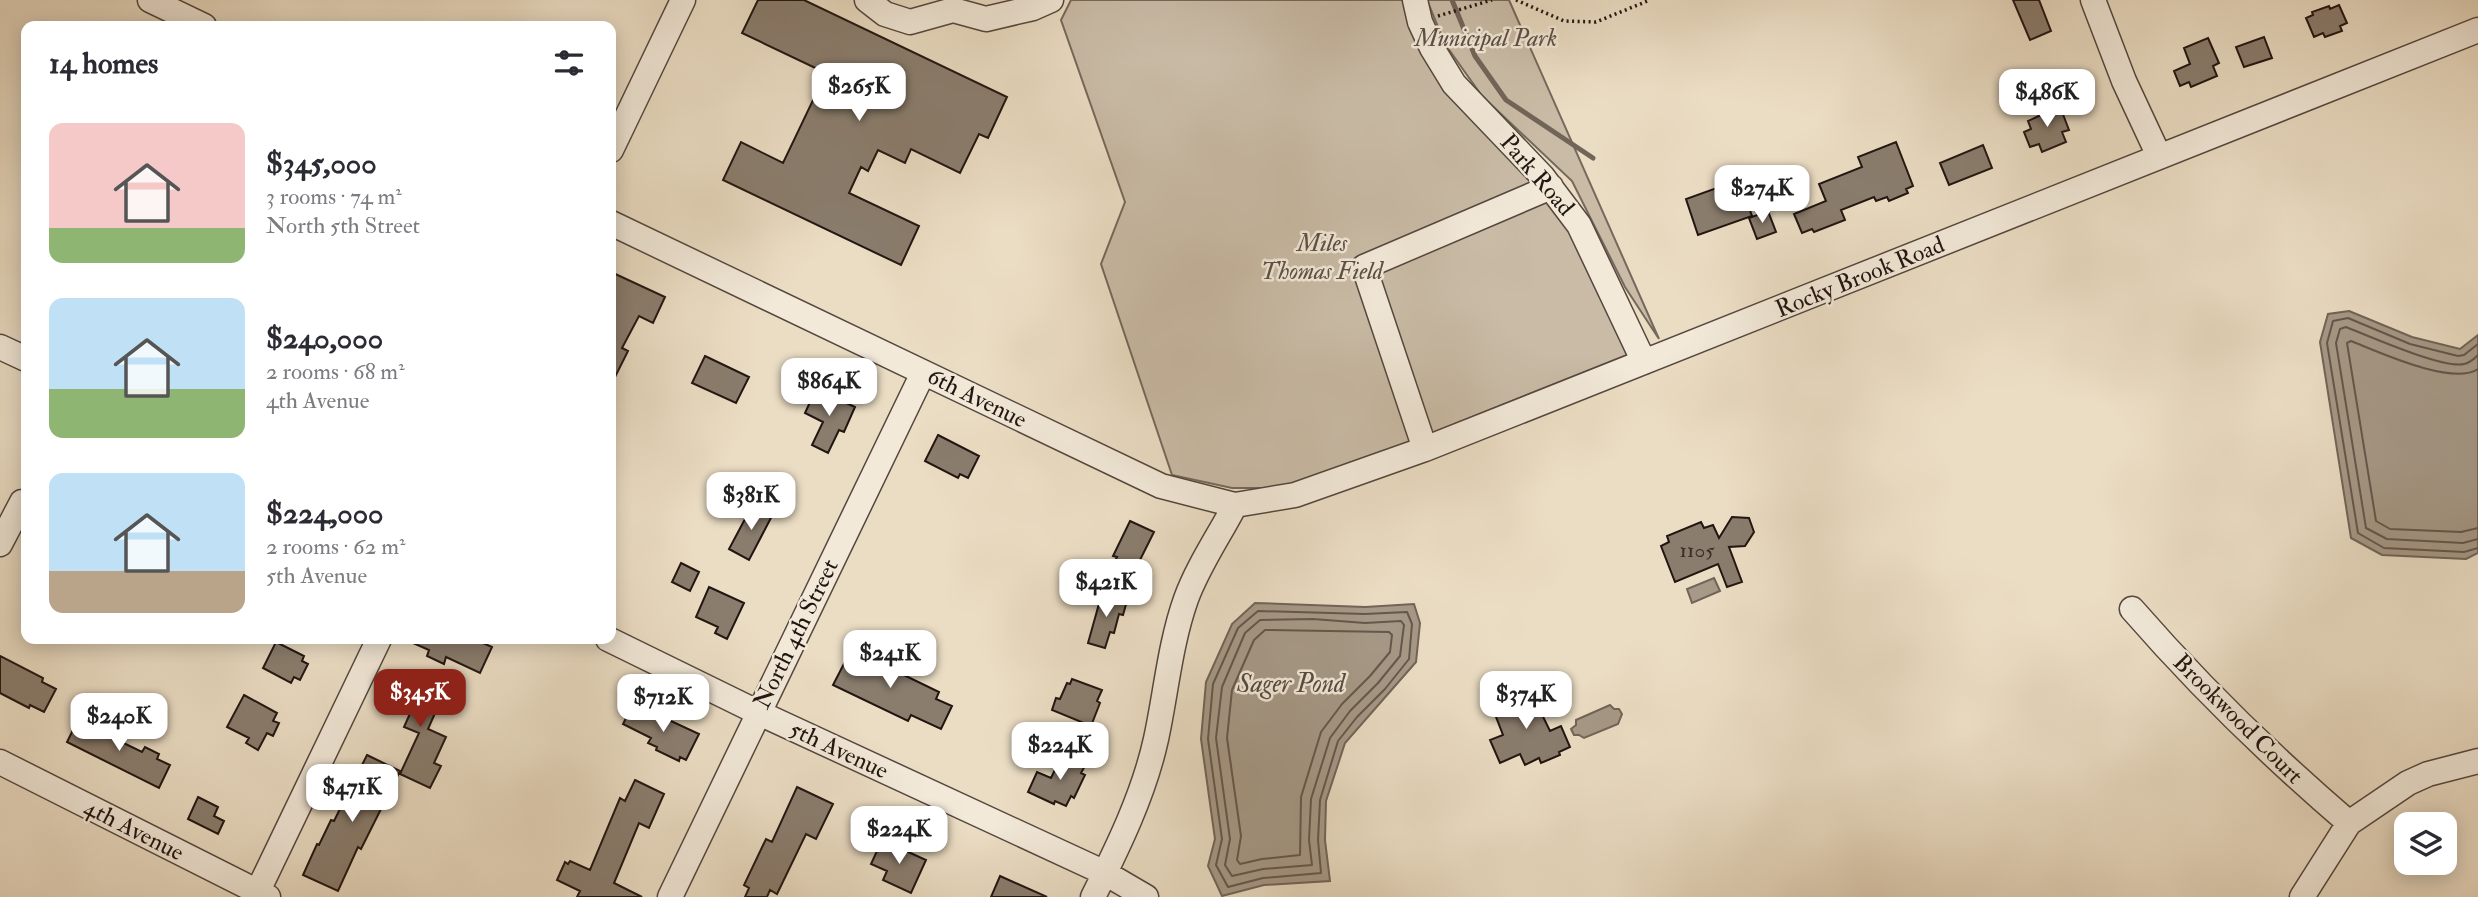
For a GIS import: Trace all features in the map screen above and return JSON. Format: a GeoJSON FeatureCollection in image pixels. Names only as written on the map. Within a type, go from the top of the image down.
{"type":"FeatureCollection","features":[{"type":"Feature","properties":{"kind":"street"},"geometry":{"type":"LineString","coordinates":[[150,0],[194,21]]}},
{"type":"Feature","properties":{"kind":"street"},"geometry":{"type":"LineString","coordinates":[[616,140],[683,0]]}},
{"type":"Feature","properties":{"kind":"street"},"geometry":{"type":"LineString","coordinates":[[867,0],[885,14],[910,22],[942,5],[986,19],[1033,8],[1051,0]]}},
{"type":"Feature","properties":{"kind":"street","name":"Park Road"},"geometry":{"type":"LineString","coordinates":[[1415,0],[1420,22],[1432,48],[1454,84],[1551,187],[1579,225],[1644,362]]}},
{"type":"Feature","properties":{"kind":"street"},"geometry":{"type":"LineString","coordinates":[[2093,0],[2124,81],[2159,156]]}},
{"type":"Feature","properties":{"kind":"street","name":"Rocky Brook Road"},"geometry":{"type":"LineString","coordinates":[[1235,505],[1295,495],[1425,449],[2478,30]]}},
{"type":"Feature","properties":{"kind":"street"},"geometry":{"type":"LineString","coordinates":[[1425,449],[1364,267],[1551,187]]}},
{"type":"Feature","properties":{"kind":"street","name":"6th Avenue"},"geometry":{"type":"LineString","coordinates":[[616,225],[1161,486],[1235,505]]}},
{"type":"Feature","properties":{"kind":"street"},"geometry":{"type":"LineString","coordinates":[[0,347],[21,357]]}},
{"type":"Feature","properties":{"kind":"street","name":"North 4th Street"},"geometry":{"type":"LineString","coordinates":[[670,897],[923,373]]}},
{"type":"Feature","properties":{"kind":"street"},"geometry":{"type":"LineString","coordinates":[[0,544],[21,504]]}},
{"type":"Feature","properties":{"kind":"street"},"geometry":{"type":"LineString","coordinates":[[1093,897],[1145,781],[1156,738],[1165,681],[1186,599],[1204,559],[1216,543],[1235,505]]}},
{"type":"Feature","properties":{"kind":"street","name":"Brookwood Court"},"geometry":{"type":"LineString","coordinates":[[2132,609],[2177,660],[2296,778],[2350,823]]}},
{"type":"Feature","properties":{"kind":"street","name":"5th Avenue"},"geometry":{"type":"LineString","coordinates":[[616,643],[757,712],[1105,873],[1146,897]]}},
{"type":"Feature","properties":{"kind":"street"},"geometry":{"type":"LineString","coordinates":[[260,895],[377,644]]}},
{"type":"Feature","properties":{"kind":"street"},"geometry":{"type":"LineString","coordinates":[[2302,897],[2350,823],[2408,783],[2478,761]]}},
{"type":"Feature","properties":{"kind":"street","name":"4th Avenue"},"geometry":{"type":"LineString","coordinates":[[0,762],[260,895]]}},
{"type":"Feature","properties":{"kind":"path"},"geometry":{"type":"LineString","coordinates":[[1436,17],[1490,0]]}},
{"type":"Feature","properties":{"kind":"path"},"geometry":{"type":"LineString","coordinates":[[1516,0],[1564,22],[1596,22],[1650,0]]}},
{"type":"Feature","properties":{"kind":"green space","name":"Miles Thomas Field"},"geometry":{"type":"Polygon","coordinates":[[[1071,0],[1404,0],[1553,202],[1570,230],[1627,355],[1334,472],[1280,488],[1232,488],[1172,475],[1101,264],[1125,202],[1061,20],[1071,0]]]}},
{"type":"Feature","properties":{"kind":"green space","name":"Municipal Park"},"geometry":{"type":"Polygon","coordinates":[[[1427,0],[1509,0],[1659,339],[1625,287],[1572,181],[1482,96],[1445,44],[1427,0]]]}},
{"type":"Feature","properties":{"kind":"water"},"geometry":{"type":"Polygon","coordinates":[[[2349,311],[2412,337],[2460,349],[2478,335],[2478,553],[2466,559],[2382,555],[2351,538],[2320,342],[2328,314],[2349,311]]]}},
{"type":"Feature","properties":{"kind":"water"},"geometry":{"type":"Polygon","coordinates":[[[1714,578],[1720,591],[1692,603],[1687,589],[1714,578]]]}},
{"type":"Feature","properties":{"kind":"water","name":"Sager Pond"},"geometry":{"type":"Polygon","coordinates":[[[1255,603],[1365,607],[1414,604],[1420,623],[1416,662],[1345,743],[1326,801],[1325,840],[1330,881],[1264,885],[1222,896],[1208,866],[1215,839],[1201,739],[1206,682],[1232,624],[1255,603]]]}},
{"type":"Feature","properties":{"kind":"water"},"geometry":{"type":"Polygon","coordinates":[[[1610,705],[1619,709],[1622,714],[1618,724],[1584,738],[1574,735],[1571,729],[1576,725],[1576,720],[1610,705]]]}},
{"type":"Feature","properties":{"kind":"building"},"geometry":{"type":"Polygon","coordinates":[[[758,0],[804,0],[1007,97],[988,138],[979,134],[960,173],[911,149],[905,163],[878,150],[868,171],[861,167],[849,193],[919,226],[901,265],[723,180],[741,142],[783,163],[826,73],[742,33],[758,0]]]}},
{"type":"Feature","properties":{"kind":"building"},"geometry":{"type":"Polygon","coordinates":[[[2013,0],[2039,0],[2051,31],[2030,40],[2013,0]]]}},
{"type":"Feature","properties":{"kind":"building"},"geometry":{"type":"Polygon","coordinates":[[[2339,5],[2347,23],[2340,26],[2342,31],[2325,37],[2323,33],[2314,37],[2306,18],[2313,15],[2312,12],[2339,5]]]}},
{"type":"Feature","properties":{"kind":"building"},"geometry":{"type":"Polygon","coordinates":[[[2264,37],[2272,58],[2244,67],[2236,47],[2264,37]]]}},
{"type":"Feature","properties":{"kind":"building"},"geometry":{"type":"Polygon","coordinates":[[[2208,38],[2219,63],[2213,66],[2217,76],[2191,87],[2189,82],[2180,86],[2174,71],[2190,64],[2184,48],[2208,38]]]}},
{"type":"Feature","properties":{"kind":"building"},"geometry":{"type":"Polygon","coordinates":[[[2059,104],[2069,130],[2062,132],[2066,142],[2042,152],[2039,144],[2030,147],[2024,132],[2031,129],[2028,121],[2039,116],[2038,113],[2059,104]]]}},
{"type":"Feature","properties":{"kind":"building"},"geometry":{"type":"Polygon","coordinates":[[[1896,142],[1913,186],[1906,189],[1908,193],[1889,201],[1887,197],[1876,201],[1874,197],[1841,210],[1845,220],[1814,232],[1812,229],[1802,233],[1794,214],[1826,201],[1819,184],[1862,167],[1858,157],[1896,142]]]}},
{"type":"Feature","properties":{"kind":"building"},"geometry":{"type":"Polygon","coordinates":[[[1983,145],[1992,168],[1949,185],[1940,163],[1983,145]]]}},
{"type":"Feature","properties":{"kind":"building"},"geometry":{"type":"Polygon","coordinates":[[[1739,180],[1752,216],[1698,235],[1686,199],[1739,180]]]}},
{"type":"Feature","properties":{"kind":"building"},"geometry":{"type":"Polygon","coordinates":[[[1768,211],[1776,232],[1757,239],[1749,218],[1768,211]]]}},
{"type":"Feature","properties":{"kind":"building"},"geometry":{"type":"Polygon","coordinates":[[[616,274],[665,297],[653,323],[639,316],[622,348],[628,351],[616,375],[616,274]]]}},
{"type":"Feature","properties":{"kind":"building"},"geometry":{"type":"Polygon","coordinates":[[[705,356],[749,377],[736,403],[692,383],[705,356]]]}},
{"type":"Feature","properties":{"kind":"building"},"geometry":{"type":"Polygon","coordinates":[[[816,389],[855,407],[844,432],[839,430],[828,453],[812,445],[823,422],[805,413],[816,389]]]}},
{"type":"Feature","properties":{"kind":"building"},"geometry":{"type":"Polygon","coordinates":[[[938,435],[979,456],[968,478],[960,474],[958,478],[925,461],[938,435]]]}},
{"type":"Feature","properties":{"kind":"building"},"geometry":{"type":"Polygon","coordinates":[[[753,504],[773,514],[749,560],[729,549],[753,504]]]}},
{"type":"Feature","properties":{"kind":"building"},"geometry":{"type":"Polygon","coordinates":[[[1732,517],[1749,518],[1754,532],[1745,546],[1729,547],[1742,582],[1727,587],[1718,564],[1675,582],[1661,546],[1669,542],[1667,536],[1701,522],[1704,528],[1713,525],[1719,538],[1732,517]]]}},
{"type":"Feature","properties":{"kind":"building"},"geometry":{"type":"Polygon","coordinates":[[[1130,521],[1154,532],[1133,574],[1119,568],[1121,564],[1115,561],[1117,557],[1113,556],[1130,521]]]}},
{"type":"Feature","properties":{"kind":"building"},"geometry":{"type":"Polygon","coordinates":[[[681,563],[699,572],[690,591],[672,582],[681,563]]]}},
{"type":"Feature","properties":{"kind":"building"},"geometry":{"type":"Polygon","coordinates":[[[709,587],[744,603],[727,639],[715,633],[718,627],[696,617],[709,587]]]}},
{"type":"Feature","properties":{"kind":"building"},"geometry":{"type":"Polygon","coordinates":[[[1102,593],[1127,601],[1123,615],[1119,614],[1114,633],[1110,632],[1105,648],[1088,643],[1102,593]]]}},
{"type":"Feature","properties":{"kind":"building"},"geometry":{"type":"Polygon","coordinates":[[[275,644],[304,656],[302,661],[308,664],[300,680],[294,677],[291,683],[263,668],[275,644]]]}},
{"type":"Feature","properties":{"kind":"building"},"geometry":{"type":"Polygon","coordinates":[[[415,644],[485,644],[492,647],[480,673],[446,657],[444,664],[427,656],[429,650],[415,644]]]}},
{"type":"Feature","properties":{"kind":"building"},"geometry":{"type":"Polygon","coordinates":[[[853,646],[880,660],[879,663],[939,692],[936,699],[952,706],[941,729],[911,715],[908,721],[833,685],[853,646]]]}},
{"type":"Feature","properties":{"kind":"building"},"geometry":{"type":"Polygon","coordinates":[[[0,656],[43,678],[42,682],[56,689],[44,712],[30,705],[29,708],[0,693],[0,656]]]}},
{"type":"Feature","properties":{"kind":"building"},"geometry":{"type":"Polygon","coordinates":[[[399,673],[440,692],[436,702],[439,704],[428,729],[446,737],[434,763],[441,766],[430,788],[400,774],[419,733],[404,727],[413,707],[389,696],[399,673]]]}},
{"type":"Feature","properties":{"kind":"building"},"geometry":{"type":"Polygon","coordinates":[[[1072,679],[1102,690],[1091,726],[1052,710],[1056,698],[1060,699],[1067,683],[1070,684],[1072,679]]]}},
{"type":"Feature","properties":{"kind":"building"},"geometry":{"type":"Polygon","coordinates":[[[1529,688],[1550,731],[1561,726],[1570,747],[1559,752],[1560,755],[1541,763],[1539,758],[1525,765],[1520,754],[1500,763],[1490,740],[1503,735],[1491,704],[1529,688]]]}},
{"type":"Feature","properties":{"kind":"building"},"geometry":{"type":"Polygon","coordinates":[[[244,695],[277,713],[273,721],[279,723],[273,736],[267,733],[258,750],[246,743],[249,738],[227,727],[244,695]]]}},
{"type":"Feature","properties":{"kind":"building"},"geometry":{"type":"Polygon","coordinates":[[[632,706],[699,734],[686,760],[680,757],[679,761],[656,750],[657,747],[648,743],[651,738],[623,724],[632,706]]]}},
{"type":"Feature","properties":{"kind":"building"},"geometry":{"type":"Polygon","coordinates":[[[85,718],[111,732],[109,736],[142,752],[145,747],[159,754],[157,759],[170,765],[159,788],[67,742],[78,720],[83,723],[85,718]]]}},
{"type":"Feature","properties":{"kind":"building"},"geometry":{"type":"Polygon","coordinates":[[[1063,753],[1086,764],[1081,773],[1085,775],[1074,798],[1071,796],[1066,806],[1055,801],[1054,804],[1028,792],[1037,772],[1051,778],[1063,753]]]}},
{"type":"Feature","properties":{"kind":"building"},"geometry":{"type":"Polygon","coordinates":[[[367,755],[400,771],[361,849],[358,847],[338,891],[303,875],[317,844],[319,845],[331,820],[334,821],[367,755]]]}},
{"type":"Feature","properties":{"kind":"building"},"geometry":{"type":"Polygon","coordinates":[[[635,780],[664,794],[649,828],[639,823],[614,883],[642,897],[577,897],[580,891],[557,880],[565,862],[568,864],[570,861],[590,870],[620,798],[625,801],[635,780]]]}},
{"type":"Feature","properties":{"kind":"building"},"geometry":{"type":"Polygon","coordinates":[[[797,787],[833,804],[816,839],[806,834],[777,894],[770,890],[767,897],[745,897],[749,888],[744,885],[766,839],[772,842],[797,787]]]}},
{"type":"Feature","properties":{"kind":"building"},"geometry":{"type":"Polygon","coordinates":[[[198,797],[218,807],[214,816],[224,821],[218,834],[188,819],[198,797]]]}},
{"type":"Feature","properties":{"kind":"building"},"geometry":{"type":"Polygon","coordinates":[[[882,840],[926,860],[911,893],[883,880],[887,871],[871,864],[882,840]]]}},
{"type":"Feature","properties":{"kind":"building"},"geometry":{"type":"Polygon","coordinates":[[[1000,876],[1047,897],[991,897],[1000,876]]]}},
{"type":"Feature","properties":{"kind":"waterway"},"geometry":{"type":"LineString","coordinates":[[1452,0],[1475,56],[1506,100],[1593,158]]}}]}
